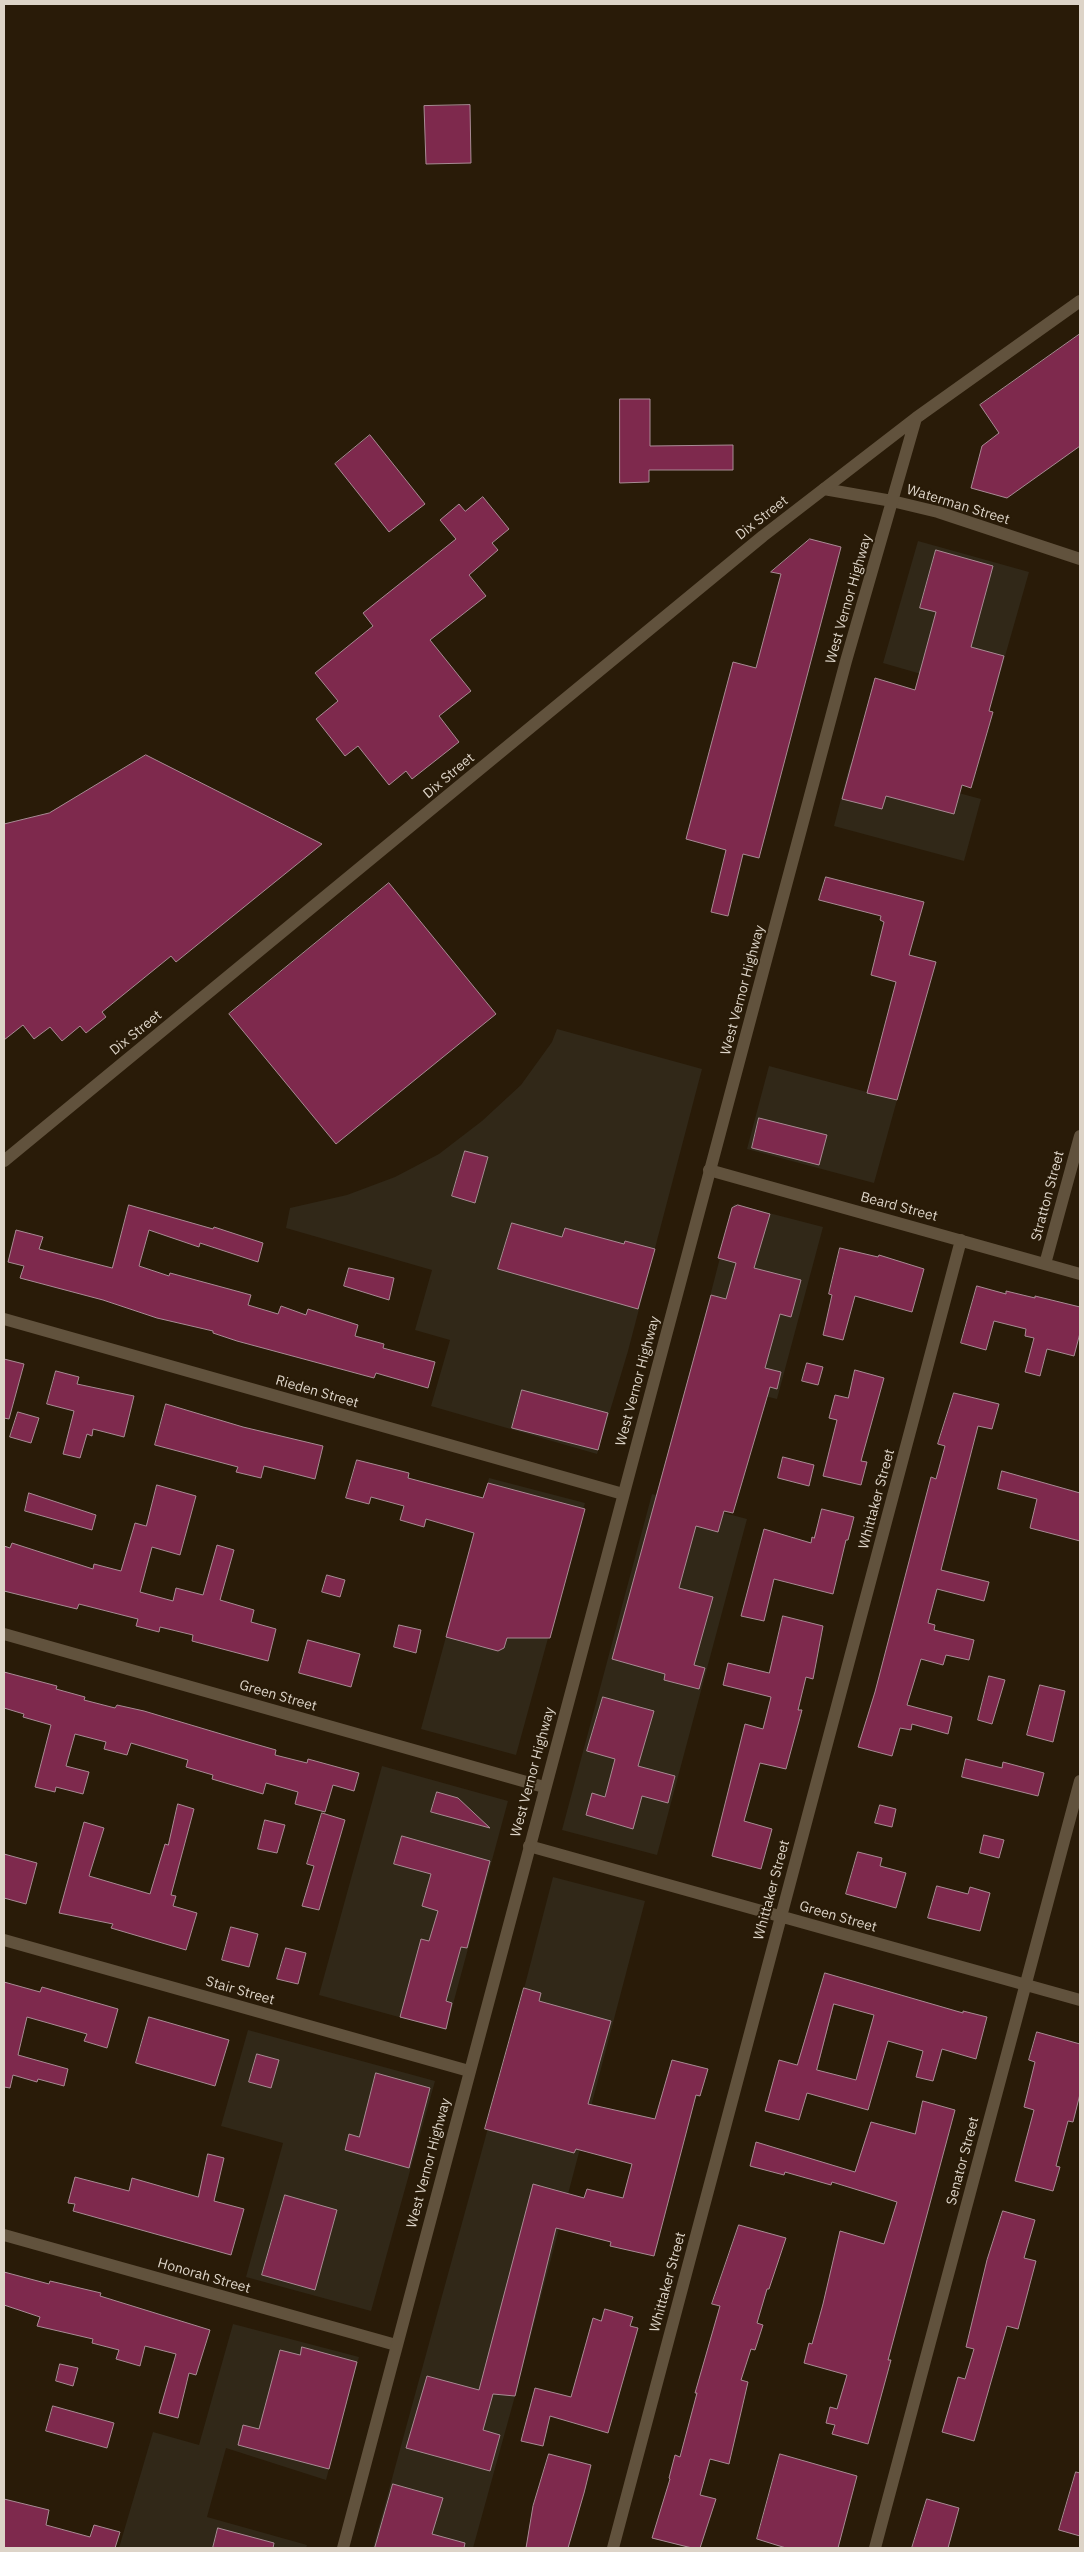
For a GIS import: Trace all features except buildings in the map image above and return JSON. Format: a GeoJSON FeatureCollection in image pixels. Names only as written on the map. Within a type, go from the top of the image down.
{"type":"FeatureCollection","features":[{"type":"Feature","properties":{"kind":"street"},"geometry":{"type":"LineString","coordinates":[[916,418],[1080,301]]}},
{"type":"Feature","properties":{"kind":"street","name":"Dix Street"},"geometry":{"type":"LineString","coordinates":[[4,1161],[763,536],[916,418]]}},
{"type":"Feature","properties":{"kind":"street","name":"West Vernor Highway"},"geometry":{"type":"LineString","coordinates":[[342,2548],[709,1170],[916,418]]}},
{"type":"Feature","properties":{"kind":"street","name":"Waterman Street"},"geometry":{"type":"LineString","coordinates":[[824,489],[892,501],[938,512],[1080,559]]}},
{"type":"Feature","properties":{"kind":"street","name":"Stratton Street"},"geometry":{"type":"LineString","coordinates":[[1045,1264],[1080,1136]]}},
{"type":"Feature","properties":{"kind":"street","name":"Beard Street"},"geometry":{"type":"LineString","coordinates":[[709,1170],[1080,1274]]}},
{"type":"Feature","properties":{"kind":"street","name":"Whittaker Street"},"geometry":{"type":"LineString","coordinates":[[613,2548],[961,1240]]}},
{"type":"Feature","properties":{"kind":"street","name":"Rieden Street"},"geometry":{"type":"LineString","coordinates":[[4,1319],[623,1494]]}},
{"type":"Feature","properties":{"kind":"street","name":"Green Street"},"geometry":{"type":"LineString","coordinates":[[4,1634],[544,1787]]}},
{"type":"Feature","properties":{"kind":"street","name":"Senator Street"},"geometry":{"type":"LineString","coordinates":[[876,2548],[1080,1781]]}},
{"type":"Feature","properties":{"kind":"street","name":"Green Street"},"geometry":{"type":"LineString","coordinates":[[529,1846],[1080,2000]]}},
{"type":"Feature","properties":{"kind":"street","name":"Stair Street"},"geometry":{"type":"LineString","coordinates":[[4,1940],[469,2071]]}},
{"type":"Feature","properties":{"kind":"street","name":"Honorah Street"},"geometry":{"type":"LineString","coordinates":[[4,2235],[396,2345]]}},
{"type":"Feature","properties":{"kind":"shaded area"},"geometry":{"type":"Polygon","coordinates":[[[918,541],[1029,572],[994,695],[883,663],[918,541]]]}},
{"type":"Feature","properties":{"kind":"shaded area"},"geometry":{"type":"Polygon","coordinates":[[[850,764],[981,799],[964,861],[834,826],[850,764]]]}},
{"type":"Feature","properties":{"kind":"shaded area"},"geometry":{"type":"Polygon","coordinates":[[[557,1029],[702,1069],[628,1351],[597,1454],[431,1406],[450,1340],[415,1330],[432,1270],[286,1228],[290,1208],[347,1195],[395,1177],[439,1154],[482,1121],[521,1085],[552,1042],[557,1029]]]}},
{"type":"Feature","properties":{"kind":"shaded area"},"geometry":{"type":"Polygon","coordinates":[[[769,1066],[897,1100],[874,1183],[747,1149],[769,1066]]]}},
{"type":"Feature","properties":{"kind":"shaded area"},"geometry":{"type":"Polygon","coordinates":[[[734,1204],[823,1227],[777,1399],[689,1377],[734,1204]]]}},
{"type":"Feature","properties":{"kind":"shaded area"},"geometry":{"type":"Polygon","coordinates":[[[489,1478],[585,1503],[516,1755],[421,1729],[489,1478]]]}},
{"type":"Feature","properties":{"kind":"shaded area"},"geometry":{"type":"Polygon","coordinates":[[[652,1494],[747,1519],[657,1855],[562,1830],[652,1494]]]}},
{"type":"Feature","properties":{"kind":"shaded area"},"geometry":{"type":"Polygon","coordinates":[[[382,1766],[508,1801],[446,2030],[319,1995],[382,1766]]]}},
{"type":"Feature","properties":{"kind":"shaded area"},"geometry":{"type":"Polygon","coordinates":[[[553,1877],[645,1901],[515,2396],[473,2548],[373,2548],[485,2139],[553,1877]]]}},
{"type":"Feature","properties":{"kind":"shaded area"},"geometry":{"type":"Polygon","coordinates":[[[248,2030],[435,2081],[371,2311],[246,2277],[283,2143],[221,2126],[248,2030]]]}},
{"type":"Feature","properties":{"kind":"shaded area"},"geometry":{"type":"Polygon","coordinates":[[[233,2324],[359,2357],[326,2480],[226,2448],[207,2517],[307,2545],[306,2548],[119,2548],[153,2432],[199,2445],[233,2324]]]}}]}
